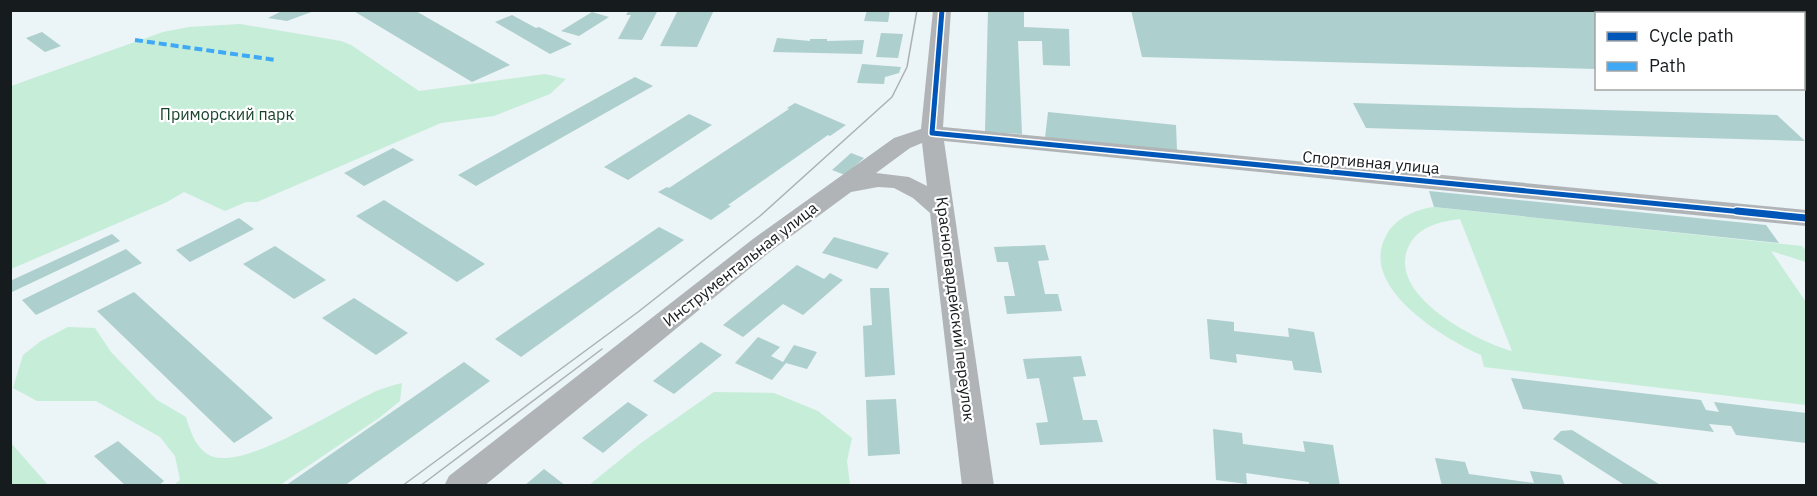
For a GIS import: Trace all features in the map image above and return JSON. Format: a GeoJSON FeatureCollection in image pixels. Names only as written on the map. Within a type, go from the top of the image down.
{"type":"FeatureCollection","features":[{"type":"Feature","properties":{"kind":"main road"},"geometry":{"type":"LineString","coordinates":[[932,133],[942,10]]}},
{"type":"Feature","properties":{"kind":"main road","name":"Инструментальная улица"},"geometry":{"type":"LineString","coordinates":[[460,486],[762,245],[902,144],[932,133]]}},
{"type":"Feature","properties":{"kind":"main road","name":"Красногвардейский переулок"},"geometry":{"type":"LineString","coordinates":[[932,133],[978,486]]}},
{"type":"Feature","properties":{"kind":"main road","name":"Спортивная улица"},"geometry":{"type":"LineString","coordinates":[[932,133],[1806,218]]}},
{"type":"Feature","properties":{"kind":"main road"},"geometry":{"type":"LineString","coordinates":[[840,188],[870,180],[897,180],[924,193],[943,211]]}},
{"type":"Feature","properties":{"kind":"green space","name":"Приморский парк"},"geometry":{"type":"Polygon","coordinates":[[[240,24],[341,41],[351,45],[419,91],[545,74],[566,79],[550,94],[494,116],[441,123],[257,202],[246,202],[225,211],[184,192],[167,202],[11,269],[11,86],[163,32],[189,27],[240,24]]]}},
{"type":"Feature","properties":{"kind":"green space"},"geometry":{"type":"Polygon","coordinates":[[[1426,208],[1802,246],[1806,251],[1806,262],[1771,251],[1806,302],[1806,405],[1484,367],[1481,355],[1446,336],[1408,308],[1393,291],[1383,272],[1381,253],[1391,228],[1401,219],[1426,208]],[[1460,219],[1439,223],[1420,232],[1411,242],[1405,261],[1409,279],[1420,296],[1436,312],[1456,325],[1477,337],[1512,351],[1460,219]]]}},
{"type":"Feature","properties":{"kind":"green space"},"geometry":{"type":"Polygon","coordinates":[[[68,327],[95,328],[111,352],[157,400],[186,417],[199,446],[214,457],[230,458],[251,453],[297,433],[382,389],[402,383],[400,401],[379,418],[280,485],[174,485],[180,480],[175,456],[160,437],[96,401],[37,401],[13,388],[23,355],[41,341],[68,327]]]}},
{"type":"Feature","properties":{"kind":"green space"},"geometry":{"type":"Polygon","coordinates":[[[714,392],[774,393],[818,411],[852,438],[847,461],[850,485],[589,485],[641,443],[714,392]]]}},
{"type":"Feature","properties":{"kind":"green space"},"geometry":{"type":"Polygon","coordinates":[[[11,443],[48,485],[11,485],[11,443]]]}},
{"type":"Feature","properties":{"kind":"building"},"geometry":{"type":"Polygon","coordinates":[[[284,10],[314,11],[287,21],[268,18],[284,10]]]}},
{"type":"Feature","properties":{"kind":"building"},"geometry":{"type":"Polygon","coordinates":[[[352,10],[414,10],[510,65],[472,82],[352,10]]]}},
{"type":"Feature","properties":{"kind":"building"},"geometry":{"type":"Polygon","coordinates":[[[629,10],[658,10],[642,40],[618,39],[631,15],[626,15],[629,10]]]}},
{"type":"Feature","properties":{"kind":"building"},"geometry":{"type":"Polygon","coordinates":[[[678,10],[714,10],[697,47],[660,46],[678,10]]]}},
{"type":"Feature","properties":{"kind":"building"},"geometry":{"type":"Polygon","coordinates":[[[867,10],[890,10],[888,22],[864,21],[867,10]]]}},
{"type":"Feature","properties":{"kind":"building"},"geometry":{"type":"Polygon","coordinates":[[[988,10],[1024,10],[1024,27],[1069,29],[1070,66],[1043,65],[1042,41],[1018,41],[1022,134],[985,132],[988,10]]]}},
{"type":"Feature","properties":{"kind":"building"},"geometry":{"type":"Polygon","coordinates":[[[1131,10],[1806,10],[1806,75],[1805,12],[1595,12],[1595,69],[1142,57],[1131,10]]]}},
{"type":"Feature","properties":{"kind":"building"},"geometry":{"type":"Polygon","coordinates":[[[592,12],[609,17],[579,36],[561,31],[592,12]]]}},
{"type":"Feature","properties":{"kind":"building"},"geometry":{"type":"Polygon","coordinates":[[[512,15],[572,44],[550,54],[495,22],[512,15]]]}},
{"type":"Feature","properties":{"kind":"building"},"geometry":{"type":"Polygon","coordinates":[[[42,32],[61,46],[45,52],[26,38],[42,32]]]}},
{"type":"Feature","properties":{"kind":"building"},"geometry":{"type":"Polygon","coordinates":[[[881,33],[903,34],[898,58],[876,57],[881,33]]]}},
{"type":"Feature","properties":{"kind":"building"},"geometry":{"type":"Polygon","coordinates":[[[777,38],[810,41],[810,39],[864,40],[862,54],[773,52],[777,38]]]}},
{"type":"Feature","properties":{"kind":"building"},"geometry":{"type":"Polygon","coordinates":[[[862,64],[901,67],[899,73],[885,77],[884,84],[857,83],[862,64]]]}},
{"type":"Feature","properties":{"kind":"building"},"geometry":{"type":"Polygon","coordinates":[[[635,77],[653,86],[476,186],[458,175],[635,77]]]}},
{"type":"Feature","properties":{"kind":"building"},"geometry":{"type":"Polygon","coordinates":[[[795,103],[846,125],[830,136],[828,135],[728,205],[731,206],[711,220],[658,192],[669,188],[795,103]]]}},
{"type":"Feature","properties":{"kind":"building"},"geometry":{"type":"Polygon","coordinates":[[[1353,103],[1777,115],[1805,141],[1366,128],[1353,103]]]}},
{"type":"Feature","properties":{"kind":"building"},"geometry":{"type":"Polygon","coordinates":[[[1048,112],[1176,125],[1177,151],[1045,138],[1048,112]]]}},
{"type":"Feature","properties":{"kind":"building"},"geometry":{"type":"Polygon","coordinates":[[[689,114],[712,125],[628,180],[604,167],[689,114]]]}},
{"type":"Feature","properties":{"kind":"building"},"geometry":{"type":"Polygon","coordinates":[[[393,148],[414,160],[364,186],[344,173],[393,148]]]}},
{"type":"Feature","properties":{"kind":"building"},"geometry":{"type":"Polygon","coordinates":[[[851,153],[864,158],[845,175],[832,170],[851,153]]]}},
{"type":"Feature","properties":{"kind":"building"},"geometry":{"type":"Polygon","coordinates":[[[1429,191],[1766,225],[1779,243],[1434,207],[1429,191]]]}},
{"type":"Feature","properties":{"kind":"building"},"geometry":{"type":"Polygon","coordinates":[[[384,200],[485,264],[457,282],[356,216],[384,200]]]}},
{"type":"Feature","properties":{"kind":"building"},"geometry":{"type":"Polygon","coordinates":[[[239,218],[254,229],[190,262],[176,250],[239,218]]]}},
{"type":"Feature","properties":{"kind":"building"},"geometry":{"type":"Polygon","coordinates":[[[659,227],[684,240],[521,357],[495,339],[659,227]]]}},
{"type":"Feature","properties":{"kind":"building"},"geometry":{"type":"Polygon","coordinates":[[[112,234],[120,241],[12,292],[10,290],[10,281],[112,234]]]}},
{"type":"Feature","properties":{"kind":"building"},"geometry":{"type":"Polygon","coordinates":[[[834,237],[889,253],[877,269],[822,253],[834,237]]]}},
{"type":"Feature","properties":{"kind":"building"},"geometry":{"type":"Polygon","coordinates":[[[1045,245],[1049,260],[1038,261],[1045,294],[1058,294],[1062,311],[1007,314],[1004,296],[1015,296],[1008,262],[997,262],[994,247],[1045,245]]]}},
{"type":"Feature","properties":{"kind":"building"},"geometry":{"type":"Polygon","coordinates":[[[275,246],[326,280],[294,299],[243,264],[275,246]]]}},
{"type":"Feature","properties":{"kind":"building"},"geometry":{"type":"Polygon","coordinates":[[[126,249],[142,263],[36,315],[22,300],[126,249]]]}},
{"type":"Feature","properties":{"kind":"building"},"geometry":{"type":"Polygon","coordinates":[[[797,265],[824,279],[830,273],[843,280],[803,315],[783,304],[743,337],[723,325],[797,265]]]}},
{"type":"Feature","properties":{"kind":"building"},"geometry":{"type":"Polygon","coordinates":[[[870,288],[889,288],[895,375],[865,377],[863,326],[872,325],[870,288]]]}},
{"type":"Feature","properties":{"kind":"building"},"geometry":{"type":"Polygon","coordinates":[[[134,292],[273,418],[234,443],[97,311],[134,292]]]}},
{"type":"Feature","properties":{"kind":"building"},"geometry":{"type":"Polygon","coordinates":[[[354,298],[408,333],[376,355],[322,318],[354,298]]]}},
{"type":"Feature","properties":{"kind":"building"},"geometry":{"type":"Polygon","coordinates":[[[1207,319],[1234,322],[1234,331],[1289,337],[1288,328],[1314,332],[1322,373],[1294,370],[1292,361],[1236,354],[1237,363],[1210,359],[1207,319]]]}},
{"type":"Feature","properties":{"kind":"building"},"geometry":{"type":"Polygon","coordinates":[[[758,337],[780,347],[771,356],[783,362],[794,345],[817,352],[807,369],[786,363],[772,380],[735,363],[758,337]]]}},
{"type":"Feature","properties":{"kind":"building"},"geometry":{"type":"Polygon","coordinates":[[[701,342],[722,355],[674,394],[653,381],[701,342]]]}},
{"type":"Feature","properties":{"kind":"building"},"geometry":{"type":"Polygon","coordinates":[[[1081,356],[1086,376],[1073,377],[1083,420],[1097,420],[1103,442],[1040,445],[1036,423],[1048,422],[1039,378],[1027,379],[1023,359],[1081,356]]]}},
{"type":"Feature","properties":{"kind":"building"},"geometry":{"type":"Polygon","coordinates":[[[464,362],[490,381],[344,486],[285,486],[464,362]]]}},
{"type":"Feature","properties":{"kind":"building"},"geometry":{"type":"Polygon","coordinates":[[[1511,378],[1701,400],[1706,410],[1719,412],[1714,402],[1806,413],[1806,443],[1736,435],[1731,426],[1709,424],[1714,432],[1523,409],[1511,378]]]}},
{"type":"Feature","properties":{"kind":"building"},"geometry":{"type":"Polygon","coordinates":[[[896,399],[900,454],[868,456],[866,400],[896,399]]]}},
{"type":"Feature","properties":{"kind":"building"},"geometry":{"type":"Polygon","coordinates":[[[628,402],[648,415],[603,453],[582,438],[628,402]]]}},
{"type":"Feature","properties":{"kind":"building"},"geometry":{"type":"Polygon","coordinates":[[[1213,429],[1242,433],[1243,444],[1305,452],[1303,441],[1333,445],[1340,486],[1309,486],[1309,482],[1246,473],[1247,484],[1216,480],[1213,429]]]}},
{"type":"Feature","properties":{"kind":"building"},"geometry":{"type":"Polygon","coordinates":[[[1572,430],[1662,486],[1626,486],[1553,439],[1561,431],[1572,430]]]}},
{"type":"Feature","properties":{"kind":"building"},"geometry":{"type":"Polygon","coordinates":[[[118,441],[164,481],[158,486],[126,486],[94,456],[118,441]]]}},
{"type":"Feature","properties":{"kind":"building"},"geometry":{"type":"Polygon","coordinates":[[[1435,458],[1465,462],[1469,474],[1534,483],[1530,471],[1561,475],[1565,486],[1442,486],[1435,458]]]}},
{"type":"Feature","properties":{"kind":"building"},"geometry":{"type":"Polygon","coordinates":[[[544,469],[566,486],[524,486],[544,469]]]}},
{"type":"Feature","properties":{"kind":"tram line"},"geometry":{"type":"LineString","coordinates":[[402,486],[638,312],[760,216],[892,97],[907,67],[917,10]]}},
{"type":"Feature","properties":{"kind":"tram line"},"geometry":{"type":"LineString","coordinates":[[420,486],[602,349]]}},
{"type":"Feature","properties":{"kind":"marked path"},"geometry":{"type":"LineString","coordinates":[[135,40],[276,60]]}},
{"type":"Feature","properties":{"kind":"cycle path"},"geometry":{"type":"LineString","coordinates":[[942,10],[932,133],[1806,218]]}}]}
